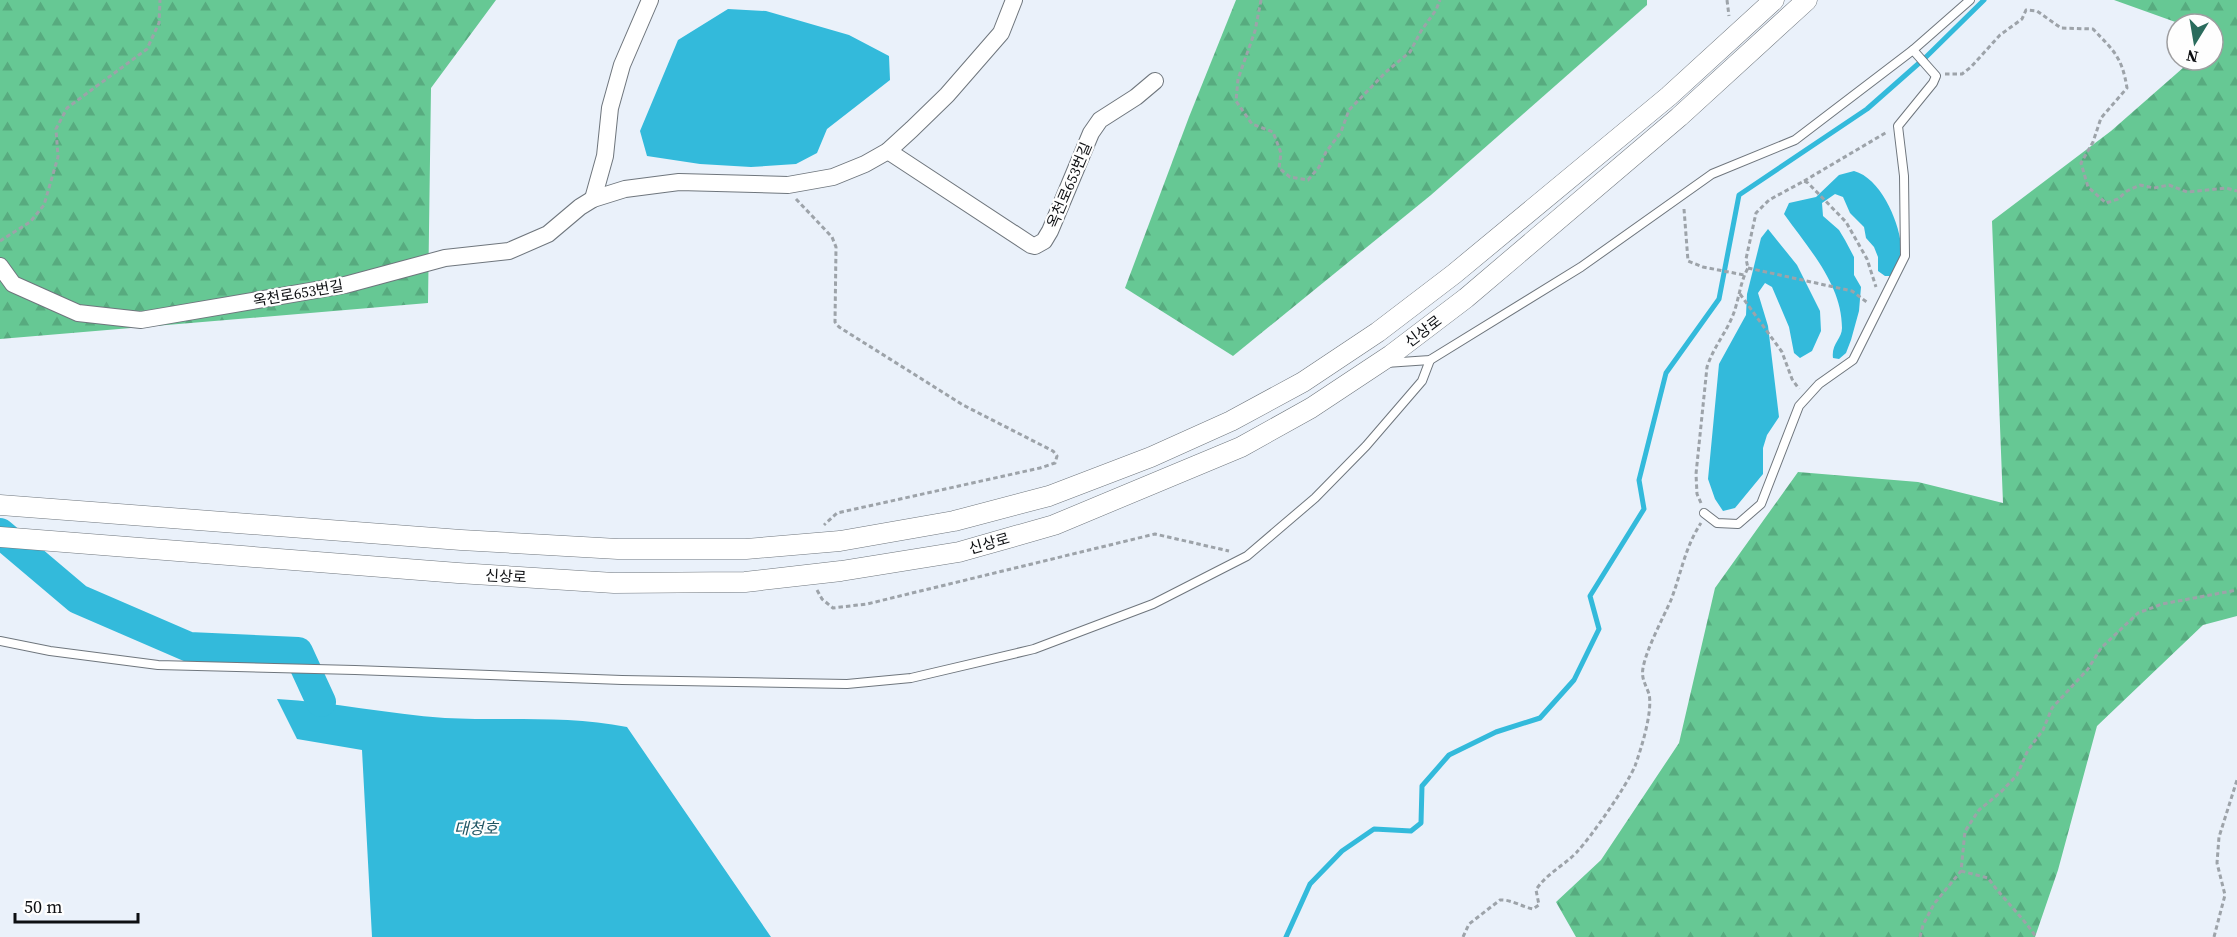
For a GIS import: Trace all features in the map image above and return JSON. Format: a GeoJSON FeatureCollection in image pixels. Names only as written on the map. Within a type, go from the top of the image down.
{"type":"FeatureCollection","features":[{"type":"Feature","properties":{"kind":"street"},"geometry":{"type":"LineString","coordinates":[[593,199],[605,156],[610,108],[622,65],[650,0]]}},
{"type":"Feature","properties":{"kind":"street","name":"옥천로653번길"},"geometry":{"type":"LineString","coordinates":[[0,266],[13,284],[78,313],[141,320],[345,285],[445,258],[509,251],[548,234],[593,199],[625,189],[679,183],[788,185],[833,177],[865,164],[888,151],[947,95],[1000,33],[1014,0]]}},
{"type":"Feature","properties":{"kind":"street","name":"신상로"},"geometry":{"type":"LineString","coordinates":[[0,505],[461,540],[618,549],[746,549],[840,541],[954,521],[1049,496],[1161,452],[1231,421],[1303,382],[1378,332],[1454,274],[1669,96],[1774,0]]}},
{"type":"Feature","properties":{"kind":"street","name":"신상로"},"geometry":{"type":"LineString","coordinates":[[0,537],[614,583],[745,582],[841,571],[958,552],[1054,525],[1241,447],[1311,408],[1378,364],[1484,283],[1679,117],[1807,0]]}},
{"type":"Feature","properties":{"kind":"street","name":"옥천로653번길"},"geometry":{"type":"LineString","coordinates":[[888,151],[1035,246],[1044,241],[1050,231],[1091,133],[1100,120],[1136,97],[1155,81]]}},
{"type":"Feature","properties":{"kind":"lane"},"geometry":{"type":"LineString","coordinates":[[1378,364],[1430,360],[1581,267],[1712,174],[1795,140],[1913,50],[1970,0]]}},
{"type":"Feature","properties":{"kind":"lane"},"geometry":{"type":"LineString","coordinates":[[1704,513],[1717,523],[1738,524],[1761,504],[1799,406],[1818,384],[1854,360],[1905,256],[1904,176],[1898,126],[1933,83],[1936,76],[1913,50]]}},
{"type":"Feature","properties":{"kind":"lane"},"geometry":{"type":"LineString","coordinates":[[0,640],[50,651],[158,665],[622,680],[847,684],[910,678],[1034,650],[1153,604],[1247,556],[1315,498],[1366,446],[1422,381],[1430,360]]}},
{"type":"Feature","properties":{"kind":"path"},"geometry":{"type":"LineString","coordinates":[[0,241],[30,222],[44,205],[58,157],[56,129],[67,108],[147,49],[159,23],[160,0]]}},
{"type":"Feature","properties":{"kind":"path"},"geometry":{"type":"LineString","coordinates":[[1261,0],[1255,31],[1239,79],[1236,101],[1252,124],[1273,132],[1281,153],[1279,168],[1290,177],[1308,180],[1341,132],[1349,110],[1387,71],[1410,52],[1421,31],[1437,10],[1440,0]]}},
{"type":"Feature","properties":{"kind":"path"},"geometry":{"type":"LineString","coordinates":[[1936,76],[1962,74],[2000,34],[2022,20],[2026,10],[2037,11],[2061,28],[2093,29],[2119,59],[2123,66],[2127,88],[2101,118],[2081,163],[2088,187],[2106,203],[2118,199],[2127,191],[2140,185],[2154,188],[2169,185],[2187,192],[2226,188],[2237,191]]}},
{"type":"Feature","properties":{"kind":"path"},"geometry":{"type":"LineString","coordinates":[[1462,937],[1469,924],[1500,900],[1533,909],[1539,905],[1536,890],[1543,879],[1576,853],[1605,814],[1633,770],[1643,742],[1649,696],[1643,681],[1643,667],[1672,596],[1693,535],[1704,519],[1697,494],[1696,474],[1707,367],[1712,350],[1732,318],[1740,294],[1748,268],[1746,259],[1756,213],[1768,200],[1898,126]]}},
{"type":"Feature","properties":{"kind":"path"},"geometry":{"type":"LineString","coordinates":[[1804,181],[1846,222],[1867,259],[1882,303]]}},
{"type":"Feature","properties":{"kind":"path"},"geometry":{"type":"LineString","coordinates":[[796,201],[832,237],[837,247],[835,322],[839,327],[963,405],[1053,451],[1057,456],[1055,463],[1040,468],[837,513],[820,530]]}},
{"type":"Feature","properties":{"kind":"path"},"geometry":{"type":"LineString","coordinates":[[1685,208],[1688,261],[1703,267],[1744,275]]}},
{"type":"Feature","properties":{"kind":"path"},"geometry":{"type":"LineString","coordinates":[[1748,268],[1852,291],[1864,302]]}},
{"type":"Feature","properties":{"kind":"path"},"geometry":{"type":"LineString","coordinates":[[1740,294],[1782,352],[1792,379],[1806,399]]}},
{"type":"Feature","properties":{"kind":"path"},"geometry":{"type":"LineString","coordinates":[[815,583],[822,599],[833,608],[840,608],[971,581],[1155,534],[1227,551]]}},
{"type":"Feature","properties":{"kind":"path"},"geometry":{"type":"LineString","coordinates":[[1920,937],[1923,925],[1934,904],[1961,871],[1965,831],[1979,810],[2016,775],[2028,750],[2043,730],[2052,708],[2088,669],[2101,648],[2138,613],[2162,604],[2237,590]]}},
{"type":"Feature","properties":{"kind":"path"},"geometry":{"type":"LineString","coordinates":[[2214,937],[2225,896],[2217,862],[2218,837],[2237,780]]}},
{"type":"Feature","properties":{"kind":"path"},"geometry":{"type":"LineString","coordinates":[[1961,871],[1988,878],[2036,937]]}},
{"type":"Feature","properties":{"kind":"green space"},"geometry":{"type":"Polygon","coordinates":[[[0,0],[496,0],[431,88],[428,303],[0,339],[0,0]]]}},
{"type":"Feature","properties":{"kind":"green space"},"geometry":{"type":"Polygon","coordinates":[[[1236,0],[1647,0],[1647,5],[1431,195],[1233,356],[1125,288],[1236,0]]]}},
{"type":"Feature","properties":{"kind":"green space"},"geometry":{"type":"Polygon","coordinates":[[[2114,0],[2237,0],[2237,616],[2203,625],[2097,726],[2058,870],[2035,937],[1576,937],[1556,902],[1601,860],[1679,743],[1715,588],[1798,472],[1918,482],[2003,503],[1992,221],[2111,131],[2178,72],[2225,72],[2225,12],[2165,12],[2165,18],[2114,0]]]}},
{"type":"Feature","properties":{"kind":"water"},"geometry":{"type":"Polygon","coordinates":[[[728,9],[766,11],[849,35],[889,56],[890,80],[827,129],[817,153],[796,164],[751,167],[700,164],[647,156],[640,131],[678,40],[728,9]]]}},
{"type":"Feature","properties":{"kind":"water"},"geometry":{"type":"Polygon","coordinates":[[[1854,171],[1863,175],[1880,191],[1892,212],[1901,248],[1892,276],[1885,276],[1878,271],[1878,257],[1874,247],[1866,238],[1864,227],[1850,213],[1843,197],[1835,194],[1822,203],[1823,216],[1839,230],[1854,257],[1854,275],[1861,287],[1859,311],[1851,340],[1846,353],[1839,359],[1833,358],[1842,328],[1836,296],[1822,267],[1784,214],[1789,203],[1816,197],[1839,175],[1854,171]]]}},
{"type":"Feature","properties":{"kind":"water"},"geometry":{"type":"Polygon","coordinates":[[[1768,229],[1797,265],[1820,311],[1821,331],[1812,351],[1800,358],[1794,353],[1789,327],[1772,287],[1765,283],[1758,293],[1768,326],[1779,417],[1767,435],[1763,448],[1763,474],[1735,508],[1723,511],[1715,499],[1708,479],[1719,364],[1746,315],[1747,294],[1761,238],[1768,229]]]}},
{"type":"Feature","properties":{"kind":"water","name":"대청호"},"geometry":{"type":"Polygon","coordinates":[[[277,699],[445,718],[582,721],[627,727],[771,937],[372,937],[362,750],[297,739],[277,699]]]}},
{"type":"Feature","properties":{"kind":"waterway"},"geometry":{"type":"LineString","coordinates":[[1286,937],[1310,884],[1342,851],[1374,829],[1411,831],[1421,823],[1422,786],[1449,755],[1496,732],[1540,718],[1574,680],[1599,629],[1590,596],[1644,509],[1639,480],[1666,373],[1719,299],[1739,195],[1867,109],[1926,57],[1984,0]]}},
{"type":"Feature","properties":{"kind":"waterway"},"geometry":{"type":"LineString","coordinates":[[0,533],[78,599],[189,647],[298,652],[321,702]]}}]}
